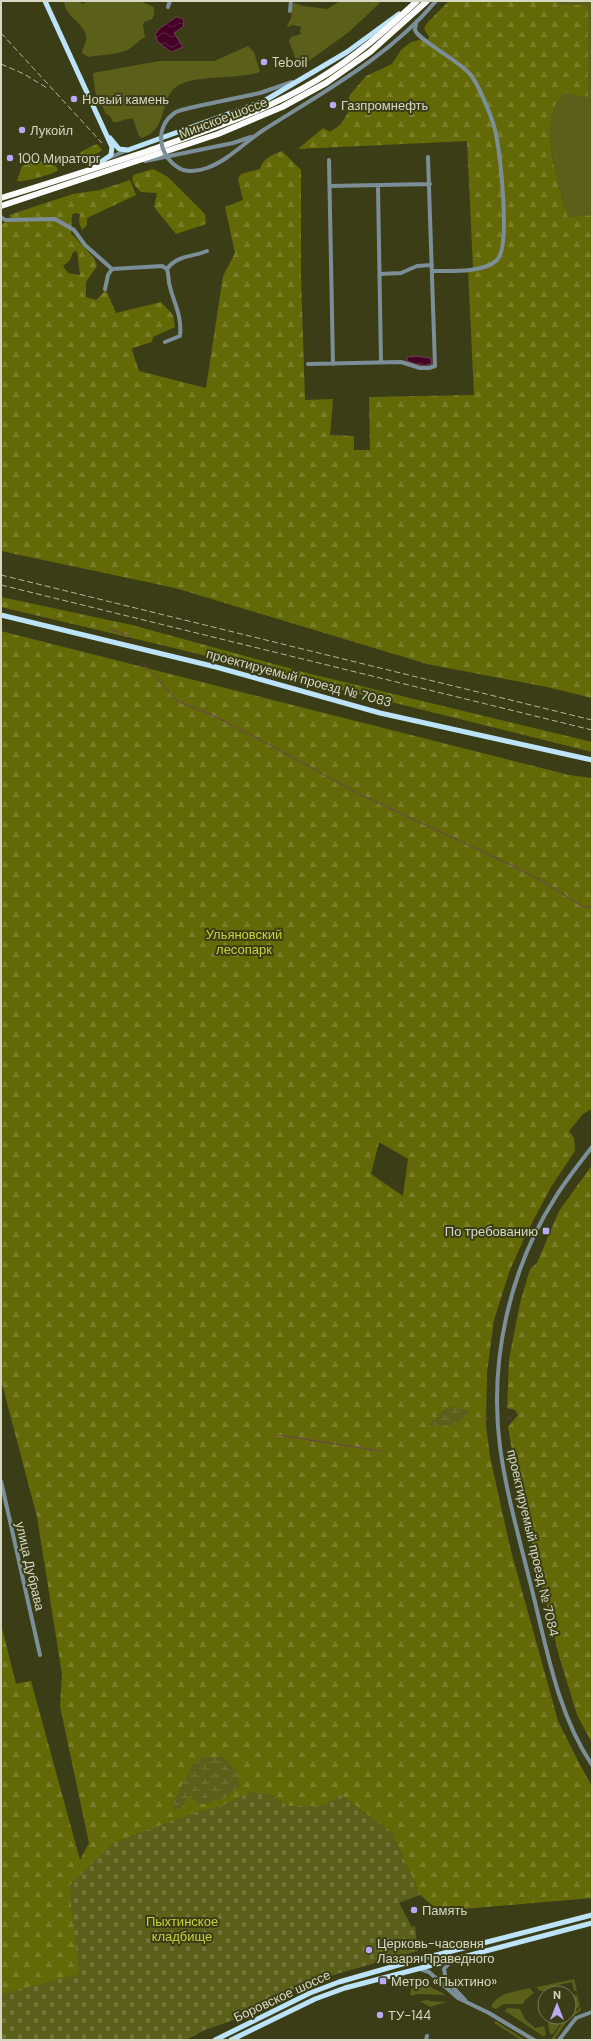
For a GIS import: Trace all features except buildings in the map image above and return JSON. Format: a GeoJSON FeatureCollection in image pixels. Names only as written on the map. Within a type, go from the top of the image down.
{"type":"FeatureCollection","features":[{"type":"Feature","properties":{"kind":"highway","name":"Минское шоссе"},"geometry":{"type":"LineString","coordinates":[[1,198],[218,127],[285,98],[317,80],[356,53],[388,29],[417,1]]}},
{"type":"Feature","properties":{"kind":"highway","name":"Минское шоссе"},"geometry":{"type":"LineString","coordinates":[[1,206],[241,125],[304,95],[370,52],[427,1]]}},
{"type":"Feature","properties":{"kind":"main road"},"geometry":{"type":"LineString","coordinates":[[45,1],[110,138],[119,149],[128,150],[264,101],[347,52],[417,1]]}},
{"type":"Feature","properties":{"kind":"main road"},"geometry":{"type":"LineString","coordinates":[[89,170],[108,158],[112,151],[110,138]]}},
{"type":"Feature","properties":{"kind":"main road","name":"проектируемый проезд № 7083"},"geometry":{"type":"LineString","coordinates":[[1,615],[208,665],[380,712],[592,760]]}},
{"type":"Feature","properties":{"kind":"main road","name":"Боровское шоссе"},"geometry":{"type":"LineString","coordinates":[[215,2040],[310,1993],[339,1982],[479,1943],[592,1915]]}},
{"type":"Feature","properties":{"kind":"main road","name":"Боровское шоссе"},"geometry":{"type":"LineString","coordinates":[[231,2040],[319,1998],[345,1988],[456,1957],[592,1923]]}},
{"type":"Feature","properties":{"kind":"street"},"geometry":{"type":"LineString","coordinates":[[168,7],[170,1]]}},
{"type":"Feature","properties":{"kind":"street"},"geometry":{"type":"LineString","coordinates":[[290,12],[291,1]]}},
{"type":"Feature","properties":{"kind":"street"},"geometry":{"type":"LineString","coordinates":[[299,80],[260,93],[180,110],[173,115],[165,125],[162,133],[161,142],[165,155],[173,165],[183,170],[196,171],[208,168],[354,73],[416,23],[436,1]]}},
{"type":"Feature","properties":{"kind":"street"},"geometry":{"type":"LineString","coordinates":[[416,23],[415,30],[420,38],[459,63],[471,76],[479,90],[496,133],[503,200],[504,248],[496,261],[486,267],[476,269],[432,271]]}},
{"type":"Feature","properties":{"kind":"street"},"geometry":{"type":"LineString","coordinates":[[121,166],[233,143],[259,134]]}},
{"type":"Feature","properties":{"kind":"street"},"geometry":{"type":"LineString","coordinates":[[108,158],[128,150]]}},
{"type":"Feature","properties":{"kind":"street"},"geometry":{"type":"LineString","coordinates":[[308,364],[400,362],[420,368],[436,366],[428,158]]}},
{"type":"Feature","properties":{"kind":"street"},"geometry":{"type":"LineString","coordinates":[[329,160],[333,364]]}},
{"type":"Feature","properties":{"kind":"street"},"geometry":{"type":"LineString","coordinates":[[330,186],[430,184]]}},
{"type":"Feature","properties":{"kind":"street"},"geometry":{"type":"LineString","coordinates":[[378,186],[381,362]]}},
{"type":"Feature","properties":{"kind":"street"},"geometry":{"type":"LineString","coordinates":[[1,217],[5,220],[12,221],[55,219],[74,230],[112,269],[162,266],[167,269]]}},
{"type":"Feature","properties":{"kind":"street"},"geometry":{"type":"LineString","coordinates":[[167,269],[179,258],[199,255],[207,251]]}},
{"type":"Feature","properties":{"kind":"street"},"geometry":{"type":"LineString","coordinates":[[380,274],[400,273],[417,266],[432,265]]}},
{"type":"Feature","properties":{"kind":"street"},"geometry":{"type":"LineString","coordinates":[[105,289],[108,275],[112,269]]}},
{"type":"Feature","properties":{"kind":"street"},"geometry":{"type":"LineString","coordinates":[[165,342],[180,336],[181,327],[181,318],[169,283],[167,269]]}},
{"type":"Feature","properties":{"kind":"street","name":"проектируемый проезд № 7084"},"geometry":{"type":"LineString","coordinates":[[592,1147],[555,1199],[523,1263],[506,1319],[501,1347],[497,1398],[498,1422],[504,1471],[556,1682],[575,1735],[592,1765]]}},
{"type":"Feature","properties":{"kind":"street","name":"улица Дубрава"},"geometry":{"type":"LineString","coordinates":[[1,1481],[40,1655]]}},
{"type":"Feature","properties":{"kind":"street"},"geometry":{"type":"LineString","coordinates":[[456,1957],[446,1965],[444,1969],[444,1976],[452,1987],[468,2003]]}},
{"type":"Feature","properties":{"kind":"street"},"geometry":{"type":"LineString","coordinates":[[412,1969],[423,1969],[429,1972],[458,1998],[490,2013],[534,2040]]}},
{"type":"Feature","properties":{"kind":"street"},"geometry":{"type":"LineString","coordinates":[[559,2040],[576,2018],[592,2012]]}},
{"type":"Feature","properties":{"kind":"green space"},"geometry":{"type":"Polygon","coordinates":[[[64,1],[78,1],[83,4],[87,1],[140,1],[154,7],[154,15],[152,19],[144,22],[143,26],[145,37],[129,49],[116,53],[88,57],[82,53],[86,40],[84,30],[67,11],[64,1]]]}},
{"type":"Feature","properties":{"kind":"green space"},"geometry":{"type":"Polygon","coordinates":[[[340,1],[382,1],[349,32],[299,68],[289,41],[291,37],[301,34],[301,27],[293,25],[287,26],[291,18],[293,4],[295,3],[303,6],[327,9],[340,1]]]}},
{"type":"Feature","properties":{"kind":"green space"},"geometry":{"type":"Polygon","coordinates":[[[449,1],[549,1],[568,5],[585,5],[588,12],[588,97],[565,93],[554,108],[550,134],[551,148],[560,191],[568,217],[592,215],[592,698],[547,687],[427,664],[175,588],[1,551],[1,224],[12,220],[9,215],[73,194],[100,190],[130,180],[136,195],[87,218],[87,225],[82,230],[79,222],[80,214],[75,213],[72,215],[71,233],[94,258],[97,266],[86,282],[86,297],[96,300],[106,290],[116,313],[161,302],[173,315],[175,327],[153,337],[152,342],[133,348],[132,350],[139,371],[206,388],[223,276],[235,253],[225,207],[243,200],[238,179],[241,174],[260,169],[263,162],[282,151],[301,170],[301,277],[305,400],[333,399],[330,435],[354,436],[354,450],[370,450],[369,397],[474,395],[468,269],[473,268],[467,141],[298,149],[323,128],[330,132],[340,125],[348,113],[349,96],[366,76],[392,64],[401,50],[411,42],[419,40],[427,41],[429,37],[424,29],[428,22],[449,1]],[[77,251],[73,252],[70,260],[63,266],[68,273],[80,275],[77,251]]]}},
{"type":"Feature","properties":{"kind":"green space"},"geometry":{"type":"Polygon","coordinates":[[[549,1],[592,1],[592,215],[568,217],[557,177],[551,147],[550,133],[554,107],[565,92],[588,97],[585,5],[568,5],[549,1]]]}},
{"type":"Feature","properties":{"kind":"green space"},"geometry":{"type":"Polygon","coordinates":[[[248,46],[254,52],[260,72],[240,76],[193,80],[183,83],[171,92],[156,128],[151,134],[142,138],[139,136],[133,119],[113,122],[110,116],[106,114],[95,91],[93,73],[159,61],[214,61],[248,46]]]}},
{"type":"Feature","properties":{"kind":"green space"},"geometry":{"type":"Polygon","coordinates":[[[97,144],[102,150],[99,153],[85,157],[76,163],[68,162],[76,159],[82,151],[97,144]]]}},
{"type":"Feature","properties":{"kind":"green space"},"geometry":{"type":"Polygon","coordinates":[[[35,159],[56,166],[58,170],[38,178],[17,181],[22,166],[35,159]]]}},
{"type":"Feature","properties":{"kind":"green space"},"geometry":{"type":"Polygon","coordinates":[[[153,169],[168,177],[205,214],[206,224],[176,234],[154,207],[157,193],[141,192],[133,183],[133,175],[153,169]]]}},
{"type":"Feature","properties":{"kind":"green space"},"geometry":{"type":"Polygon","coordinates":[[[1,597],[132,625],[311,674],[592,742],[592,752],[174,648],[1,607],[1,597]]]}},
{"type":"Feature","properties":{"kind":"green space","name":"Ульяновский лесопарк"},"geometry":{"type":"Polygon","coordinates":[[[1,631],[569,775],[592,778],[592,1109],[583,1114],[569,1131],[574,1138],[575,1151],[551,1187],[526,1234],[510,1270],[494,1320],[487,1372],[486,1425],[490,1457],[511,1551],[558,1721],[592,1786],[592,1898],[439,1911],[420,1895],[392,1832],[323,1806],[288,1806],[269,1794],[193,1814],[210,1906],[1,2040],[1,1624],[16,1684],[31,1681],[80,1860],[89,1843],[60,1706],[62,1674],[37,1517],[1,1380],[1,631]],[[379,1142],[371,1174],[403,1196],[408,1159],[379,1142]],[[450,1407],[442,1412],[430,1425],[470,1412],[450,1407]]]}},
{"type":"Feature","properties":{"kind":"green space"},"geometry":{"type":"Polygon","coordinates":[[[592,1165],[592,1743],[577,1715],[559,1656],[518,1486],[508,1427],[518,1415],[515,1410],[507,1408],[509,1359],[520,1303],[530,1269],[537,1263],[559,1211],[592,1165]]]}},
{"type":"Feature","properties":{"kind":"green space"},"geometry":{"type":"Polygon","coordinates":[[[450,1407],[470,1411],[461,1421],[456,1424],[448,1426],[429,1425],[442,1412],[450,1407]]]}},
{"type":"Feature","properties":{"kind":"green space"},"geometry":{"type":"Polygon","coordinates":[[[203,1757],[223,1757],[236,1770],[240,1786],[226,1797],[210,1802],[198,1804],[191,1796],[187,1798],[182,1808],[175,1810],[173,1806],[174,1800],[193,1764],[203,1757]]]}},
{"type":"Feature","properties":{"kind":"green space","name":"Пыхтинское кладбище"},"geometry":{"type":"Polygon","coordinates":[[[251,1792],[269,1794],[288,1806],[323,1806],[341,1795],[392,1832],[420,1895],[399,1903],[412,1927],[415,1926],[418,1951],[340,1973],[284,1993],[245,2016],[205,2030],[186,2040],[1,2040],[1,1994],[79,1974],[69,1886],[113,1843],[193,1813],[221,1806],[251,1792]]]}},
{"type":"Feature","properties":{"kind":"green space"},"geometry":{"type":"Polygon","coordinates":[[[574,1979],[576,1985],[573,1985],[572,1982],[559,1985],[546,1985],[574,1979]]]}},
{"type":"Feature","properties":{"kind":"green space"},"geometry":{"type":"Polygon","coordinates":[[[427,1985],[446,1995],[416,1994],[412,1996],[410,1994],[411,1989],[427,1985]]]}},
{"type":"Feature","properties":{"kind":"green space"},"geometry":{"type":"Polygon","coordinates":[[[530,1988],[534,1993],[525,2000],[523,2004],[504,2004],[496,2009],[491,2007],[502,1995],[530,1988]]]}},
{"type":"Feature","properties":{"kind":"green space"},"geometry":{"type":"Polygon","coordinates":[[[577,1995],[580,2006],[577,2008],[577,1995]]]}},
{"type":"Feature","properties":{"kind":"green space"},"geometry":{"type":"Polygon","coordinates":[[[429,2000],[446,2002],[430,2007],[420,2001],[429,2000]]]}},
{"type":"Feature","properties":{"kind":"green space"},"geometry":{"type":"Polygon","coordinates":[[[581,2007],[581,2010],[577,2013],[577,2010],[581,2007]]]}},
{"type":"Feature","properties":{"kind":"green space"},"geometry":{"type":"Polygon","coordinates":[[[507,2008],[520,2009],[525,2019],[535,2028],[544,2026],[546,2035],[543,2036],[505,2011],[507,2008]]]}},
{"type":"Feature","properties":{"kind":"green space"},"geometry":{"type":"Polygon","coordinates":[[[496,2021],[525,2040],[521,2040],[494,2023],[496,2021]]]}},
{"type":"Feature","properties":{"kind":"green space"},"geometry":{"type":"Polygon","coordinates":[[[548,2025],[559,2025],[553,2034],[550,2034],[548,2025]]]}},
{"type":"Feature","properties":{"kind":"green space"},"geometry":{"type":"Polygon","coordinates":[[[560,2025],[564,2025],[554,2040],[551,2040],[560,2025]]]}},
{"type":"Feature","properties":{"kind":"water"},"geometry":{"type":"Polygon","coordinates":[[[176,17],[181,18],[184,21],[183,27],[174,33],[183,47],[171,52],[158,42],[155,35],[159,29],[176,17]]]}},
{"type":"Feature","properties":{"kind":"water"},"geometry":{"type":"Polygon","coordinates":[[[416,356],[430,358],[432,363],[423,365],[407,361],[407,357],[416,356]]]}},
{"type":"Feature","properties":{"kind":"waterway"},"geometry":{"type":"LineString","coordinates":[[109,629],[130,636]]}},
{"type":"Feature","properties":{"kind":"waterway"},"geometry":{"type":"LineString","coordinates":[[143,663],[177,701],[212,715],[265,742],[357,793],[520,869],[582,906],[592,908]]}},
{"type":"Feature","properties":{"kind":"waterway"},"geometry":{"type":"LineString","coordinates":[[278,1435],[381,1451]]}},
{"type":"Feature","properties":{"kind":"railway"},"geometry":{"type":"LineString","coordinates":[[1,33],[102,143]]}},
{"type":"Feature","properties":{"kind":"railway"},"geometry":{"type":"LineString","coordinates":[[1,64],[24,74],[47,88]]}},
{"type":"Feature","properties":{"kind":"railway"},"geometry":{"type":"LineString","coordinates":[[1,575],[592,720]]}},
{"type":"Feature","properties":{"kind":"railway"},"geometry":{"type":"LineString","coordinates":[[1,585],[592,730]]}},
{"type":"Feature","properties":{"kind":"place","name":"Teboil"},"geometry":{"type":"Point","coordinates":[264,62]}},
{"type":"Feature","properties":{"kind":"place","name":"Новый камень"},"geometry":{"type":"Point","coordinates":[74,99]}},
{"type":"Feature","properties":{"kind":"place","name":"Газпромнефть"},"geometry":{"type":"Point","coordinates":[333,105]}},
{"type":"Feature","properties":{"kind":"place","name":"Лукойл"},"geometry":{"type":"Point","coordinates":[22,130]}},
{"type":"Feature","properties":{"kind":"place","name":"100 Мираторг"},"geometry":{"type":"Point","coordinates":[10,158]}},
{"type":"Feature","properties":{"kind":"place","name":"По требованию"},"geometry":{"type":"Point","coordinates":[546,1231]}},
{"type":"Feature","properties":{"kind":"place","name":"Память"},"geometry":{"type":"Point","coordinates":[414,1910]}},
{"type":"Feature","properties":{"kind":"place","name":"Церковь-часовня Лазаря Праведного"},"geometry":{"type":"Point","coordinates":[369,1950]}},
{"type":"Feature","properties":{"kind":"place","name":"Метро «Пыхтино»"},"geometry":{"type":"Point","coordinates":[383,1981]}},
{"type":"Feature","properties":{"kind":"place","name":"ТУ-144"},"geometry":{"type":"Point","coordinates":[380,2015]}}]}
